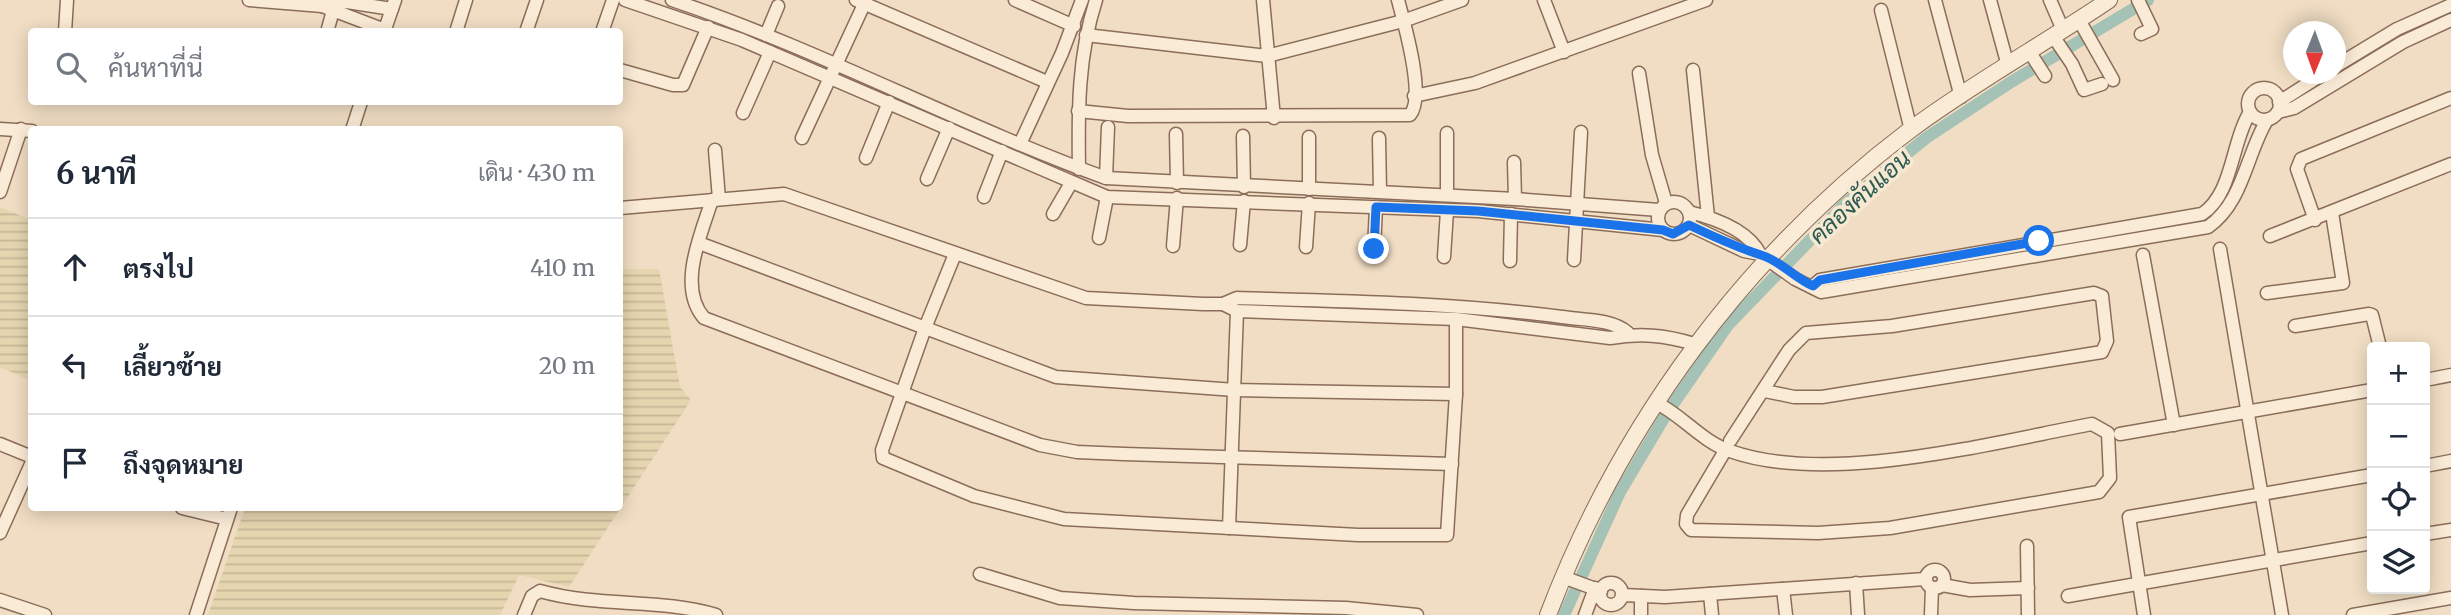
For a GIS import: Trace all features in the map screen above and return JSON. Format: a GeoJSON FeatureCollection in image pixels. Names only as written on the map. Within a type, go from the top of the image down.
{"type":"FeatureCollection","features":[{"type":"Feature","properties":{"kind":"street"},"geometry":{"type":"LineString","coordinates":[[65,28],[67,0]]}},
{"type":"Feature","properties":{"kind":"street"},"geometry":{"type":"LineString","coordinates":[[249,0],[330,7],[393,5],[386,28]]}},
{"type":"Feature","properties":{"kind":"street"},"geometry":{"type":"LineString","coordinates":[[457,28],[466,0]]}},
{"type":"Feature","properties":{"kind":"street"},"geometry":{"type":"LineString","coordinates":[[527,28],[537,0]]}},
{"type":"Feature","properties":{"kind":"street"},"geometry":{"type":"LineString","coordinates":[[603,28],[613,0]]}},
{"type":"Feature","properties":{"kind":"street"},"geometry":{"type":"LineString","coordinates":[[625,0],[708,27],[890,102],[919,108],[1020,144],[1053,166],[1071,183],[1107,197],[1244,201],[1339,191],[1447,195],[1511,214],[1578,219],[1663,230],[1673,234],[1689,219],[1708,217],[1750,240],[1795,279],[1821,292],[2207,227],[2222,217],[2231,206],[2258,135],[2275,111],[2310,84]]}},
{"type":"Feature","properties":{"kind":"street"},"geometry":{"type":"LineString","coordinates":[[672,0],[838,64],[919,108],[949,128],[1002,151],[1053,166],[1079,169],[1107,178],[1244,187],[1309,196],[1338,205],[1447,211],[1515,199],[1662,206],[1681,204],[1689,219],[1744,251],[1768,258]]}},
{"type":"Feature","properties":{"kind":"street"},"geometry":{"type":"LineString","coordinates":[[1016,0],[1074,26]]}},
{"type":"Feature","properties":{"kind":"street"},"geometry":{"type":"LineString","coordinates":[[1020,144],[1074,26],[1082,0]]}},
{"type":"Feature","properties":{"kind":"street"},"geometry":{"type":"LineString","coordinates":[[1079,169],[1078,111],[1086,35],[1096,0]]}},
{"type":"Feature","properties":{"kind":"street"},"geometry":{"type":"LineString","coordinates":[[1263,0],[1274,118]]}},
{"type":"Feature","properties":{"kind":"street"},"geometry":{"type":"LineString","coordinates":[[1078,111],[1128,116],[1274,118],[1408,115],[1413,111],[1415,96],[1409,44],[1398,0]]}},
{"type":"Feature","properties":{"kind":"street"},"geometry":{"type":"LineString","coordinates":[[1086,35],[1267,56],[1404,21],[1462,0]]}},
{"type":"Feature","properties":{"kind":"street"},"geometry":{"type":"LineString","coordinates":[[1544,0],[1564,52]]}},
{"type":"Feature","properties":{"kind":"street"},"geometry":{"type":"LineString","coordinates":[[1415,96],[1475,83],[1706,0]]}},
{"type":"Feature","properties":{"kind":"street"},"geometry":{"type":"LineString","coordinates":[[1935,0],[1961,97]]}},
{"type":"Feature","properties":{"kind":"street"},"geometry":{"type":"LineString","coordinates":[[1990,0],[2008,66]]}},
{"type":"Feature","properties":{"kind":"street"},"geometry":{"type":"LineString","coordinates":[[2050,0],[2059,37],[2085,91],[2107,82],[2082,25]]}},
{"type":"Feature","properties":{"kind":"street"},"geometry":{"type":"LineString","coordinates":[[1548,615],[1609,481],[1694,344],[1768,258],[1837,191],[1911,130],[2008,66],[2082,25],[2109,0]]}},
{"type":"Feature","properties":{"kind":"street"},"geometry":{"type":"LineString","coordinates":[[2138,0],[2152,29],[2141,34]]}},
{"type":"Feature","properties":{"kind":"street"},"geometry":{"type":"LineString","coordinates":[[802,138],[838,64],[862,1],[1048,82]]}},
{"type":"Feature","properties":{"kind":"street"},"geometry":{"type":"LineString","coordinates":[[2346,60],[2397,29],[2451,5]]}},
{"type":"Feature","properties":{"kind":"street"},"geometry":{"type":"LineString","coordinates":[[766,35],[778,6]]}},
{"type":"Feature","properties":{"kind":"street"},"geometry":{"type":"LineString","coordinates":[[330,7],[378,28]]}},
{"type":"Feature","properties":{"kind":"street"},"geometry":{"type":"LineString","coordinates":[[327,28],[330,7]]}},
{"type":"Feature","properties":{"kind":"street"},"geometry":{"type":"LineString","coordinates":[[1881,10],[1911,130]]}},
{"type":"Feature","properties":{"kind":"street"},"geometry":{"type":"LineString","coordinates":[[2250,113],[2294,108],[2403,42],[2451,20]]}},
{"type":"Feature","properties":{"kind":"street"},"geometry":{"type":"LineString","coordinates":[[623,71],[673,85],[683,85],[708,27]]}},
{"type":"Feature","properties":{"kind":"street"},"geometry":{"type":"LineString","coordinates":[[2397,29],[2403,42]]}},
{"type":"Feature","properties":{"kind":"street"},"geometry":{"type":"LineString","coordinates":[[743,113],[770,52]]}},
{"type":"Feature","properties":{"kind":"street"},"geometry":{"type":"LineString","coordinates":[[2032,55],[2045,76]]}},
{"type":"Feature","properties":{"kind":"street"},"geometry":{"type":"LineString","coordinates":[[1693,70],[1708,217]]}},
{"type":"Feature","properties":{"kind":"street"},"geometry":{"type":"LineString","coordinates":[[1639,73],[1662,206],[1658,225],[1663,230]]}},
{"type":"Feature","properties":{"kind":"street"},"geometry":{"type":"LineString","coordinates":[[1813,286],[1820,280],[2202,214],[2218,200],[2242,125],[2250,113],[2249,98],[2257,89],[2272,90],[2275,111]]}},
{"type":"Feature","properties":{"kind":"street"},"geometry":{"type":"LineString","coordinates":[[2315,220],[2297,169],[2301,159],[2451,99]]}},
{"type":"Feature","properties":{"kind":"street"},"geometry":{"type":"LineString","coordinates":[[866,158],[890,102]]}},
{"type":"Feature","properties":{"kind":"street"},"geometry":{"type":"LineString","coordinates":[[353,126],[360,105]]}},
{"type":"Feature","properties":{"kind":"street"},"geometry":{"type":"LineString","coordinates":[[927,179],[949,128]]}},
{"type":"Feature","properties":{"kind":"street"},"geometry":{"type":"LineString","coordinates":[[1107,178],[1108,128]]}},
{"type":"Feature","properties":{"kind":"street"},"geometry":{"type":"LineString","coordinates":[[0,129],[26,130],[0,192]]}},
{"type":"Feature","properties":{"kind":"street"},"geometry":{"type":"LineString","coordinates":[[1574,260],[1581,132]]}},
{"type":"Feature","properties":{"kind":"street"},"geometry":{"type":"LineString","coordinates":[[1447,133],[1447,195]]}},
{"type":"Feature","properties":{"kind":"street"},"geometry":{"type":"LineString","coordinates":[[1176,134],[1177,183]]}},
{"type":"Feature","properties":{"kind":"street"},"geometry":{"type":"LineString","coordinates":[[1242,136],[1244,187]]}},
{"type":"Feature","properties":{"kind":"street"},"geometry":{"type":"LineString","coordinates":[[1306,247],[1309,137]]}},
{"type":"Feature","properties":{"kind":"street"},"geometry":{"type":"LineString","coordinates":[[1379,138],[1380,192]]}},
{"type":"Feature","properties":{"kind":"street"},"geometry":{"type":"LineString","coordinates":[[715,150],[716,200],[699,243],[692,274],[696,306],[704,318],[902,394],[1059,450],[1231,459],[1452,464]]}},
{"type":"Feature","properties":{"kind":"street"},"geometry":{"type":"LineString","coordinates":[[984,197],[1002,151]]}},
{"type":"Feature","properties":{"kind":"street"},"geometry":{"type":"LineString","coordinates":[[1514,162],[1515,199]]}},
{"type":"Feature","properties":{"kind":"street"},"geometry":{"type":"LineString","coordinates":[[2270,236],[2451,164]]}},
{"type":"Feature","properties":{"kind":"street"},"geometry":{"type":"LineString","coordinates":[[1053,214],[1071,183]]}},
{"type":"Feature","properties":{"kind":"street"},"geometry":{"type":"LineString","coordinates":[[1338,205],[1339,191]]}},
{"type":"Feature","properties":{"kind":"street"},"geometry":{"type":"LineString","coordinates":[[623,208],[774,194],[795,197],[1086,298],[1223,304],[1237,311],[1365,308],[1456,319],[1510,317]]}},
{"type":"Feature","properties":{"kind":"street"},"geometry":{"type":"LineString","coordinates":[[1099,238],[1107,197]]}},
{"type":"Feature","properties":{"kind":"street"},"geometry":{"type":"LineString","coordinates":[[1173,246],[1177,198]]}},
{"type":"Feature","properties":{"kind":"street"},"geometry":{"type":"LineString","coordinates":[[1240,244],[1244,201]]}},
{"type":"Feature","properties":{"kind":"street"},"geometry":{"type":"LineString","coordinates":[[1374,249],[1376,207]]}},
{"type":"Feature","properties":{"kind":"street"},"geometry":{"type":"LineString","coordinates":[[1444,257],[1447,211]]}},
{"type":"Feature","properties":{"kind":"street"},"geometry":{"type":"LineString","coordinates":[[2267,293],[2343,283],[2332,213]]}},
{"type":"Feature","properties":{"kind":"street"},"geometry":{"type":"LineString","coordinates":[[1510,261],[1511,214]]}},
{"type":"Feature","properties":{"kind":"street"},"geometry":{"type":"LineString","coordinates":[[699,243],[1056,377],[1235,390],[1457,394]]}},
{"type":"Feature","properties":{"kind":"street"},"geometry":{"type":"LineString","coordinates":[[2220,249],[2282,615]]}},
{"type":"Feature","properties":{"kind":"street"},"geometry":{"type":"LineString","coordinates":[[955,254],[925,328],[882,450],[883,458],[890,464],[974,496],[1064,519],[1447,536],[1457,394],[1456,319]]}},
{"type":"Feature","properties":{"kind":"street"},"geometry":{"type":"LineString","coordinates":[[2143,255],[2174,425]]}},
{"type":"Feature","properties":{"kind":"street"},"geometry":{"type":"LineString","coordinates":[[1659,404],[1679,416],[1684,423],[1732,448],[1762,461],[1832,465],[1955,449],[2092,424],[2108,433],[2110,478],[2099,492],[1890,528],[1818,533],[1691,530],[1686,524],[1687,515],[1732,448],[1788,350],[1806,333],[1892,326],[2094,293],[2102,296],[2107,341],[2102,352],[1822,397],[1765,391]]}},
{"type":"Feature","properties":{"kind":"street"},"geometry":{"type":"LineString","coordinates":[[1223,304],[1237,298],[1620,326],[1628,333],[1670,337],[1694,344]]}},
{"type":"Feature","properties":{"kind":"street"},"geometry":{"type":"LineString","coordinates":[[1229,528],[1237,311]]}},
{"type":"Feature","properties":{"kind":"street"},"geometry":{"type":"LineString","coordinates":[[2295,326],[2369,313],[2372,314],[2379,342]]}},
{"type":"Feature","properties":{"kind":"street"},"geometry":{"type":"LineString","coordinates":[[2430,379],[2451,375]]}},
{"type":"Feature","properties":{"kind":"street"},"geometry":{"type":"LineString","coordinates":[[2120,434],[2367,391]]}},
{"type":"Feature","properties":{"kind":"street"},"geometry":{"type":"LineString","coordinates":[[0,444],[28,455]]}},
{"type":"Feature","properties":{"kind":"street"},"geometry":{"type":"LineString","coordinates":[[2430,465],[2451,461]]}},
{"type":"Feature","properties":{"kind":"street"},"geometry":{"type":"LineString","coordinates":[[0,533],[28,471]]}},
{"type":"Feature","properties":{"kind":"street"},"geometry":{"type":"LineString","coordinates":[[2144,615],[2129,517],[2367,476]]}},
{"type":"Feature","properties":{"kind":"street"},"geometry":{"type":"LineString","coordinates":[[196,615],[229,513],[210,511]]}},
{"type":"Feature","properties":{"kind":"street"},"geometry":{"type":"LineString","coordinates":[[2430,533],[2451,530]]}},
{"type":"Feature","properties":{"kind":"street"},"geometry":{"type":"LineString","coordinates":[[2068,596],[2367,544]]}},
{"type":"Feature","properties":{"kind":"street"},"geometry":{"type":"LineString","coordinates":[[2027,545],[2028,615]]}},
{"type":"Feature","properties":{"kind":"street"},"geometry":{"type":"LineString","coordinates":[[979,573],[1060,598],[1134,609],[1417,615]]}},
{"type":"Feature","properties":{"kind":"street"},"geometry":{"type":"LineString","coordinates":[[1565,578],[1596,588],[1611,583],[1620,586],[1623,595],[1641,596],[1710,594],[1856,583],[1933,584],[1970,590],[2028,588]]}},
{"type":"Feature","properties":{"kind":"street"},"geometry":{"type":"LineString","coordinates":[[1856,583],[1858,615]]}},
{"type":"Feature","properties":{"kind":"street"},"geometry":{"type":"LineString","coordinates":[[1931,615],[1933,584]]}},
{"type":"Feature","properties":{"kind":"street"},"geometry":{"type":"LineString","coordinates":[[1585,615],[1596,588]]}},
{"type":"Feature","properties":{"kind":"street"},"geometry":{"type":"LineString","coordinates":[[1783,589],[1786,615]]}},
{"type":"Feature","properties":{"kind":"street"},"geometry":{"type":"LineString","coordinates":[[524,615],[532,596],[540,591],[633,610],[684,608],[716,615]]}},
{"type":"Feature","properties":{"kind":"street"},"geometry":{"type":"LineString","coordinates":[[1710,594],[1712,615]]}},
{"type":"Feature","properties":{"kind":"street"},"geometry":{"type":"LineString","coordinates":[[1641,596],[1642,615]]}},
{"type":"Feature","properties":{"kind":"street"},"geometry":{"type":"LineString","coordinates":[[2353,615],[2451,598]]}},
{"type":"Feature","properties":{"kind":"street"},"geometry":{"type":"LineString","coordinates":[[0,600],[44,615]]}},
{"type":"Feature","properties":{"kind":"shaded area"},"geometry":{"type":"Polygon","coordinates":[[[0,207],[28,219],[28,380],[0,367],[0,207]]]}},
{"type":"Feature","properties":{"kind":"shaded area"},"geometry":{"type":"Polygon","coordinates":[[[623,269],[659,269],[680,387],[691,400],[623,504],[623,269]]]}},
{"type":"Feature","properties":{"kind":"shaded area"},"geometry":{"type":"Polygon","coordinates":[[[244,511],[619,511],[569,587],[519,575],[500,615],[208,615],[244,511]]]}},
{"type":"Feature","properties":{"kind":"waterway","name":"คลองคันแอน"},"geometry":{"type":"LineString","coordinates":[[1564,615],[1620,492],[1667,413],[1728,325],[1846,203],[1926,138],[2011,82],[2148,0]]}},
{"type":"Feature","properties":{"kind":"route"},"geometry":{"type":"LineString","coordinates":[[1374,249],[1376,207],[1578,219],[1663,230],[1673,234],[1680,233],[1689,225],[1744,251],[1760,254],[1795,279],[1813,286],[1820,280],[2039,241]]}}]}
